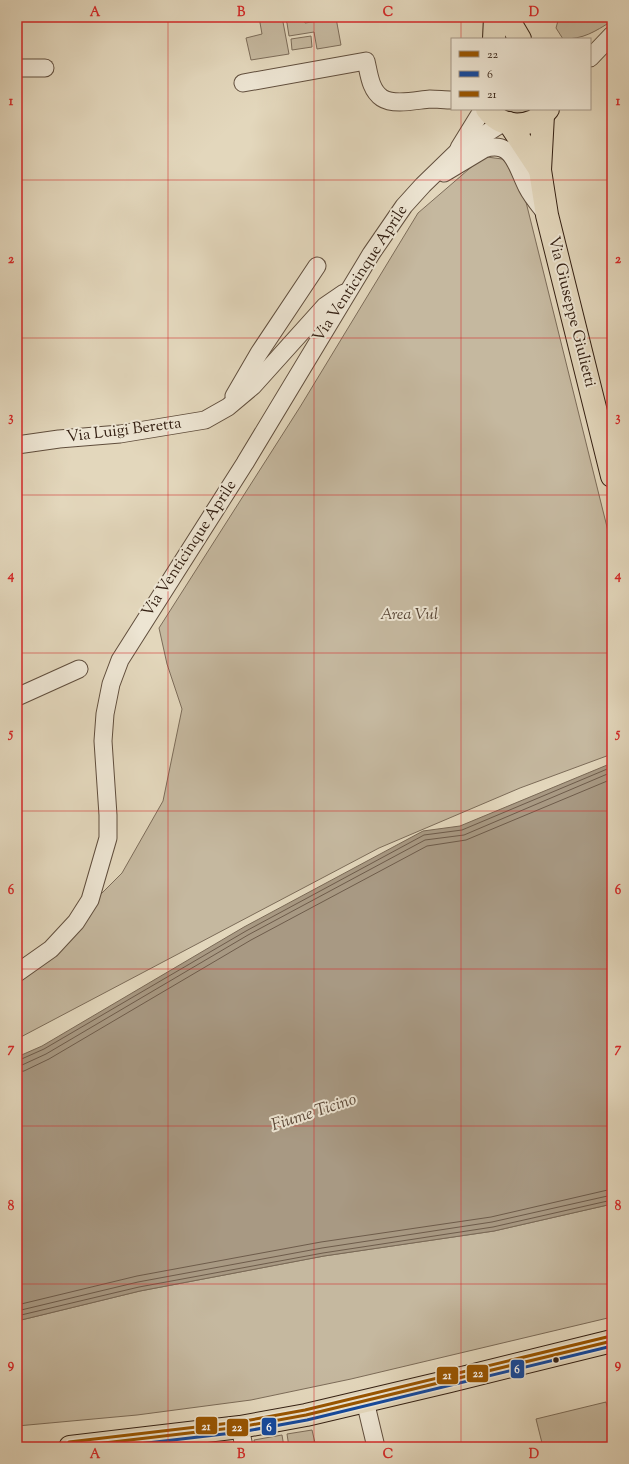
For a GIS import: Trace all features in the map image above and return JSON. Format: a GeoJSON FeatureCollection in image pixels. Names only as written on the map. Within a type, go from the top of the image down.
{"type":"FeatureCollection","features":[{"type":"Feature","properties":{"kind":"main road"},"geometry":{"type":"LineString","coordinates":[[494,38],[496,17]]}},
{"type":"Feature","properties":{"kind":"main road"},"geometry":{"type":"LineString","coordinates":[[507,17],[519,38]]}},
{"type":"Feature","properties":{"kind":"main road"},"geometry":{"type":"LineString","coordinates":[[500,118],[518,125],[536,120],[545,112]]}},
{"type":"Feature","properties":{"kind":"main road","name":"Via Giuseppe Giulietti"},"geometry":{"type":"LineString","coordinates":[[545,112],[540,170],[547,215],[612,476]]}},
{"type":"Feature","properties":{"kind":"main road","name":"Via Giuseppe Giulietti"},"geometry":{"type":"LineString","coordinates":[[500,118],[540,170]]}},
{"type":"Feature","properties":{"kind":"main road"},"geometry":{"type":"LineString","coordinates":[[70,1447],[242,1437],[306,1415],[612,1341]]}},
{"type":"Feature","properties":{"kind":"street"},"geometry":{"type":"LineString","coordinates":[[591,42],[612,35],[591,57]]}},
{"type":"Feature","properties":{"kind":"street"},"geometry":{"type":"LineString","coordinates":[[243,83],[366,61],[371,82],[382,98],[392,101],[415,102],[431,99],[451,90]]}},
{"type":"Feature","properties":{"kind":"street"},"geometry":{"type":"LineString","coordinates":[[17,68],[45,68]]}},
{"type":"Feature","properties":{"kind":"street"},"geometry":{"type":"LineString","coordinates":[[431,99],[451,100]]}},
{"type":"Feature","properties":{"kind":"street","name":"Via Venticinque Aprile"},"geometry":{"type":"LineString","coordinates":[[457,152],[482,110]]}},
{"type":"Feature","properties":{"kind":"street","name":"Via Venticinque Aprile"},"geometry":{"type":"LineString","coordinates":[[19,968],[51,949],[76,922],[90,900],[108,838],[103,741],[105,714],[111,684],[120,660],[245,463],[349,289],[388,227],[423,185],[457,152],[500,118]]}},
{"type":"Feature","properties":{"kind":"street"},"geometry":{"type":"LineString","coordinates":[[423,185],[484,150],[490,147],[497,147],[504,149],[514,159],[527,188],[547,215]]}},
{"type":"Feature","properties":{"kind":"street"},"geometry":{"type":"LineString","coordinates":[[228,407],[259,353],[317,266]]}},
{"type":"Feature","properties":{"kind":"street","name":"Via Luigi Beretta"},"geometry":{"type":"LineString","coordinates":[[17,445],[59,439],[120,434],[205,420],[228,407],[253,386],[325,306],[349,289]]}},
{"type":"Feature","properties":{"kind":"street"},"geometry":{"type":"LineString","coordinates":[[17,697],[79,669]]}},
{"type":"Feature","properties":{"kind":"street"},"geometry":{"type":"LineString","coordinates":[[365,1401],[376,1447]]}},
{"type":"Feature","properties":{"kind":"green space"},"geometry":{"type":"Polygon","coordinates":[[[259,17],[283,22],[289,54],[251,60],[246,38],[262,34],[259,17]]]}},
{"type":"Feature","properties":{"kind":"green space"},"geometry":{"type":"Polygon","coordinates":[[[283,17],[294,17],[295,21],[304,20],[305,23],[336,18],[341,45],[317,49],[314,32],[289,36],[287,23],[283,17]]]}},
{"type":"Feature","properties":{"kind":"green space"},"geometry":{"type":"Polygon","coordinates":[[[559,17],[612,17],[612,21],[594,32],[577,38],[562,38],[556,28],[559,17]]]}},
{"type":"Feature","properties":{"kind":"green space"},"geometry":{"type":"Polygon","coordinates":[[[311,36],[312,47],[292,50],[291,39],[311,36]]]}},
{"type":"Feature","properties":{"kind":"green space"},"geometry":{"type":"Polygon","coordinates":[[[507,110],[531,110],[519,113],[507,110]]]}},
{"type":"Feature","properties":{"kind":"green space","name":"Area Vul"},"geometry":{"type":"Polygon","coordinates":[[[487,157],[502,159],[516,172],[523,190],[612,547],[612,754],[520,788],[379,848],[17,1039],[17,978],[122,873],[163,801],[182,709],[167,664],[159,628],[300,407],[418,213],[476,163],[487,157]]]}},
{"type":"Feature","properties":{"kind":"green space"},"geometry":{"type":"Polygon","coordinates":[[[612,1204],[612,1317],[351,1379],[251,1400],[137,1415],[17,1426],[17,1321],[140,1291],[324,1256],[494,1231],[612,1204]]]}},
{"type":"Feature","properties":{"kind":"green space"},"geometry":{"type":"Polygon","coordinates":[[[606,1402],[612,1425],[612,1447],[543,1447],[536,1419],[606,1402]]]}},
{"type":"Feature","properties":{"kind":"green space"},"geometry":{"type":"Polygon","coordinates":[[[312,1430],[316,1447],[289,1447],[287,1434],[312,1430]]]}},
{"type":"Feature","properties":{"kind":"green space"},"geometry":{"type":"Polygon","coordinates":[[[282,1435],[284,1447],[255,1447],[254,1440],[282,1435]]]}},
{"type":"Feature","properties":{"kind":"water","name":"Fiume Ticino"},"geometry":{"type":"Polygon","coordinates":[[[612,763],[612,1204],[494,1231],[324,1256],[140,1291],[17,1321],[17,1057],[42,1046],[244,927],[423,831],[460,826],[612,763]]]}},
{"type":"Feature","properties":{"kind":"transit line","name":"21"},"geometry":{"type":"LineString","coordinates":[[69,1442],[239,1422],[305,1410],[611,1336]]}},
{"type":"Feature","properties":{"kind":"transit line","name":"22"},"geometry":{"type":"LineString","coordinates":[[70,1447],[240,1427],[306,1415],[612,1341]]}},
{"type":"Feature","properties":{"kind":"transit line","name":"6"},"geometry":{"type":"LineString","coordinates":[[113,1447],[241,1432],[307,1420],[612,1346]]}}]}
